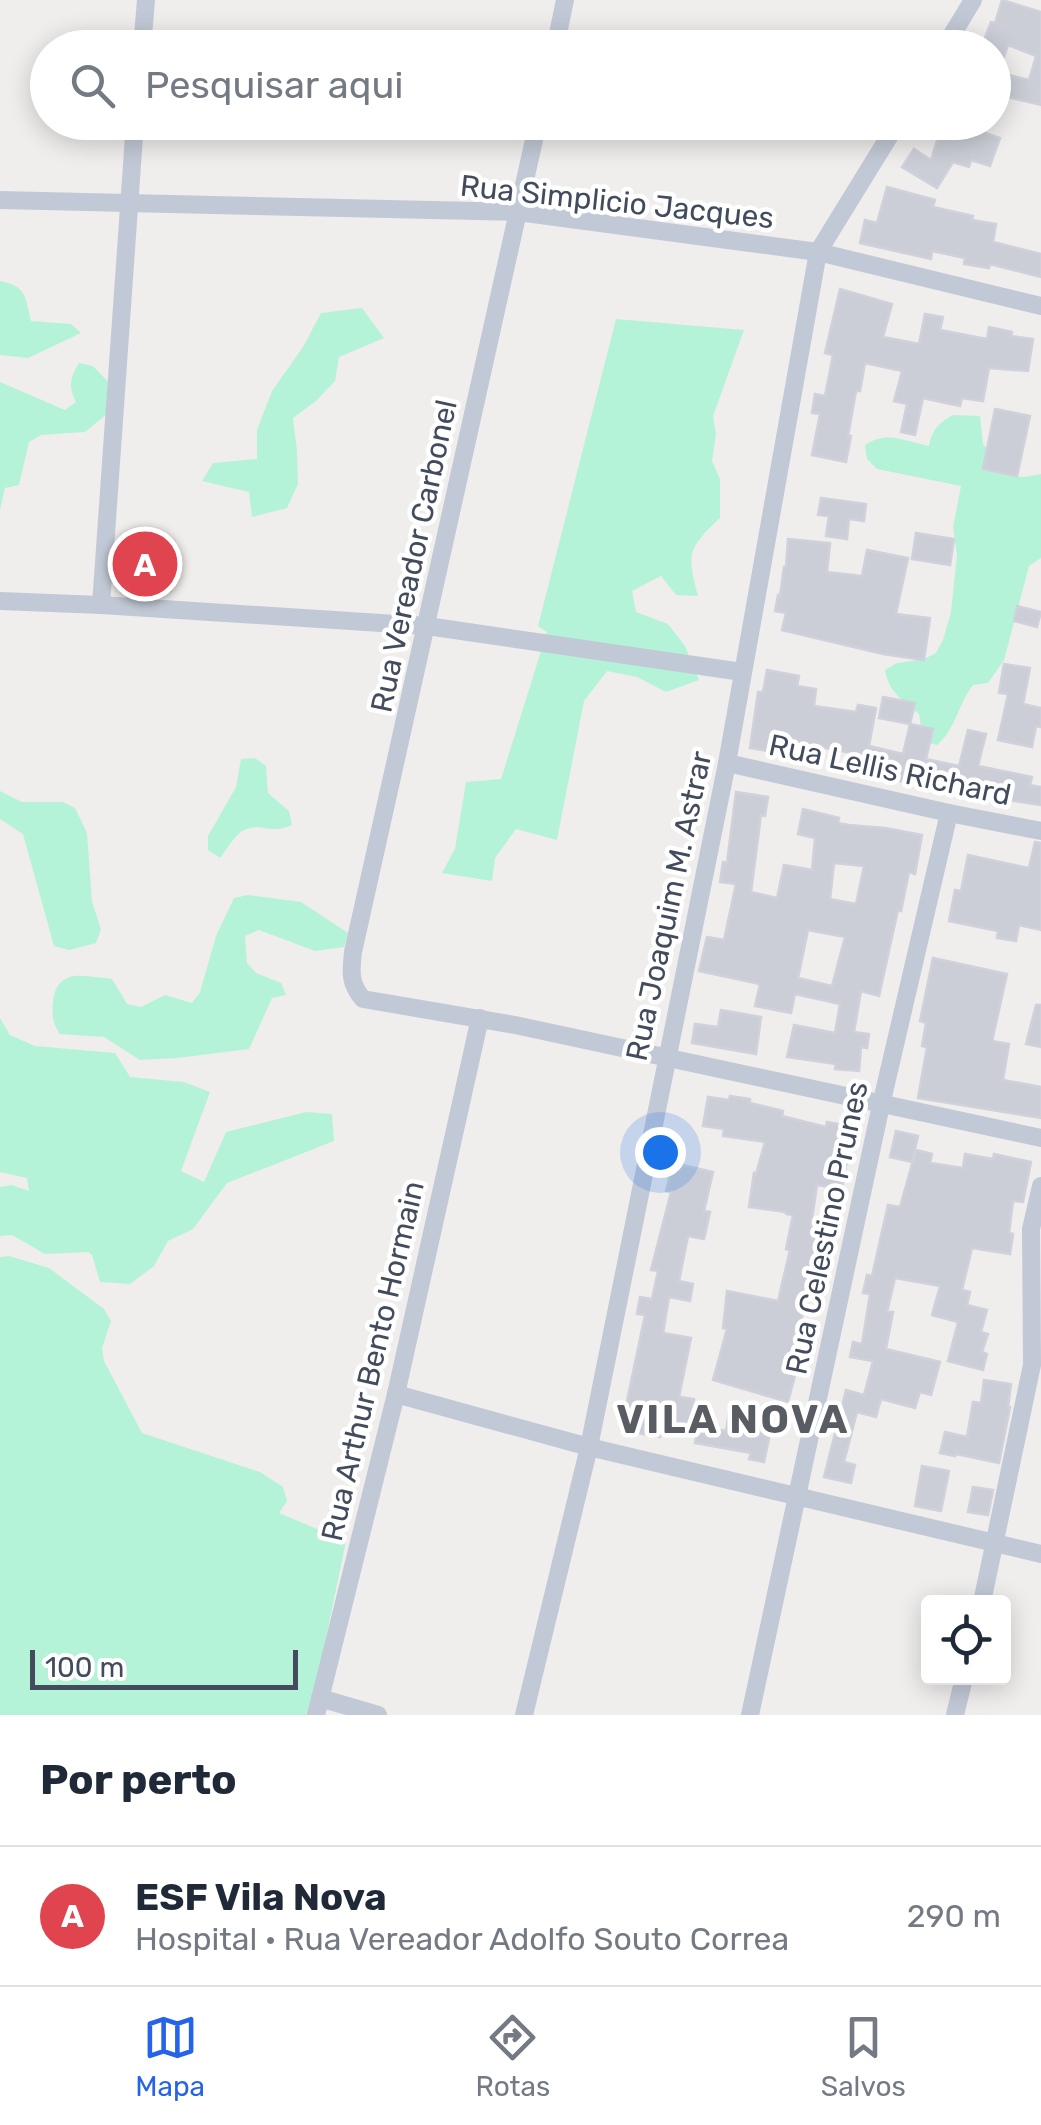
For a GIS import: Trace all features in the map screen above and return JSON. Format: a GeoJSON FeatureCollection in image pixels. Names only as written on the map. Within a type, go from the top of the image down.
{"type":"FeatureCollection","features":[{"type":"Feature","properties":{"kind":"street"},"geometry":{"type":"LineString","coordinates":[[144,30],[146,0]]}},
{"type":"Feature","properties":{"kind":"street"},"geometry":{"type":"LineString","coordinates":[[559,30],[565,0]]}},
{"type":"Feature","properties":{"kind":"street"},"geometry":{"type":"LineString","coordinates":[[955,30],[973,0]]}},
{"type":"Feature","properties":{"kind":"street"},"geometry":{"type":"LineString","coordinates":[[101,604],[133,140]]}},
{"type":"Feature","properties":{"kind":"street","name":"Rua Vereador Carbonel"},"geometry":{"type":"LineString","coordinates":[[480,1018],[362,998],[350,978],[534,140]]}},
{"type":"Feature","properties":{"kind":"street","name":"Rua Joaquim M. Astrar"},"geometry":{"type":"LineString","coordinates":[[524,1715],[588,1447],[727,762],[818,252],[887,140]]}},
{"type":"Feature","properties":{"kind":"street","name":"Rua Simplicio Jacques"},"geometry":{"type":"LineString","coordinates":[[0,200],[518,212],[818,252],[1041,306]]}},
{"type":"Feature","properties":{"kind":"street"},"geometry":{"type":"LineString","coordinates":[[0,601],[427,626],[742,672]]}},
{"type":"Feature","properties":{"kind":"street","name":"Rua Lellis Richard"},"geometry":{"type":"LineString","coordinates":[[727,762],[1041,831]]}},
{"type":"Feature","properties":{"kind":"street","name":"Rua Celestino Prunes"},"geometry":{"type":"LineString","coordinates":[[750,1715],[949,813]]}},
{"type":"Feature","properties":{"kind":"street"},"geometry":{"type":"LineString","coordinates":[[480,1018],[1041,1138]]}},
{"type":"Feature","properties":{"kind":"street","name":"Rua Arthur Bento Hormain"},"geometry":{"type":"LineString","coordinates":[[318,1707],[396,1394],[480,1018]]}},
{"type":"Feature","properties":{"kind":"street"},"geometry":{"type":"LineString","coordinates":[[984,1595],[1032,1365],[1031,1229],[1041,1186]]}},
{"type":"Feature","properties":{"kind":"street"},"geometry":{"type":"LineString","coordinates":[[396,1394],[588,1447],[1041,1554]]}},
{"type":"Feature","properties":{"kind":"street"},"geometry":{"type":"LineString","coordinates":[[955,1715],[962,1685]]}},
{"type":"Feature","properties":{"kind":"street"},"geometry":{"type":"LineString","coordinates":[[318,1707],[378,1715]]}},
{"type":"Feature","properties":{"kind":"green space"},"geometry":{"type":"Polygon","coordinates":[[[0,281],[20,290],[31,321],[71,324],[81,333],[28,358],[0,355],[0,281]]]}},
{"type":"Feature","properties":{"kind":"green space"},"geometry":{"type":"Polygon","coordinates":[[[362,308],[384,338],[339,357],[335,381],[293,418],[298,484],[287,508],[252,517],[249,492],[202,481],[213,463],[257,459],[257,430],[272,391],[321,313],[362,308]]]}},
{"type":"Feature","properties":{"kind":"green space"},"geometry":{"type":"Polygon","coordinates":[[[616,319],[744,330],[713,416],[716,434],[712,461],[720,479],[720,518],[692,553],[698,596],[676,595],[661,576],[632,591],[636,612],[668,624],[685,646],[699,680],[666,692],[637,677],[607,671],[584,701],[557,840],[516,829],[495,858],[492,881],[442,873],[455,849],[466,782],[501,779],[547,632],[538,626],[616,319]]]}},
{"type":"Feature","properties":{"kind":"green space"},"geometry":{"type":"Polygon","coordinates":[[[79,363],[93,366],[112,386],[108,413],[85,432],[41,435],[29,442],[19,485],[5,488],[0,510],[0,382],[65,410],[76,402],[71,382],[79,363]]]}},
{"type":"Feature","properties":{"kind":"green space"},"geometry":{"type":"Polygon","coordinates":[[[953,415],[980,416],[983,444],[1011,476],[1041,474],[1041,558],[1029,566],[1004,660],[988,683],[973,685],[949,732],[937,745],[923,741],[919,714],[893,690],[885,670],[936,653],[943,640],[951,612],[957,555],[953,527],[961,486],[877,469],[867,459],[865,445],[888,437],[929,446],[937,427],[953,415]]]}},
{"type":"Feature","properties":{"kind":"green space"},"geometry":{"type":"Polygon","coordinates":[[[255,758],[266,766],[268,793],[289,811],[292,825],[245,830],[220,858],[208,850],[208,836],[236,787],[241,759],[255,758]]]}},
{"type":"Feature","properties":{"kind":"green space"},"geometry":{"type":"Polygon","coordinates":[[[0,791],[22,802],[63,802],[75,808],[87,833],[92,902],[101,929],[96,943],[69,950],[54,946],[23,834],[0,819],[0,791]]]}},
{"type":"Feature","properties":{"kind":"green space"},"geometry":{"type":"Polygon","coordinates":[[[248,895],[301,902],[348,933],[344,947],[315,951],[259,930],[245,936],[247,963],[256,973],[281,983],[286,995],[272,998],[249,1049],[140,1060],[104,1037],[60,1034],[55,1026],[53,1002],[60,983],[74,976],[112,979],[127,1004],[141,1007],[165,995],[192,1003],[200,992],[216,936],[234,898],[248,895]]]}},
{"type":"Feature","properties":{"kind":"green space"},"geometry":{"type":"Polygon","coordinates":[[[0,1018],[10,1035],[35,1046],[115,1053],[130,1077],[184,1082],[210,1092],[181,1171],[204,1182],[226,1132],[306,1112],[332,1114],[334,1141],[227,1183],[193,1229],[168,1241],[154,1266],[130,1284],[100,1282],[88,1252],[45,1254],[12,1235],[0,1236],[0,1187],[12,1185],[29,1191],[27,1178],[0,1172],[0,1018]]]}},
{"type":"Feature","properties":{"kind":"green space"},"geometry":{"type":"Polygon","coordinates":[[[0,1257],[49,1268],[104,1309],[111,1321],[102,1348],[104,1361],[142,1433],[260,1472],[283,1487],[287,1501],[279,1513],[346,1541],[310,1715],[0,1715],[0,1257]]]}},
{"type":"Feature","properties":{"kind":"building"},"geometry":{"type":"Polygon","coordinates":[[[1002,0],[1041,12],[1041,105],[1011,98],[1011,76],[1029,80],[1036,56],[1011,46],[1011,30],[988,30],[991,22],[995,23],[1002,0]]]}},
{"type":"Feature","properties":{"kind":"building"},"geometry":{"type":"Polygon","coordinates":[[[937,140],[999,140],[990,166],[971,160],[969,167],[953,162],[937,188],[902,167],[914,149],[931,160],[937,140]]]}},
{"type":"Feature","properties":{"kind":"building"},"geometry":{"type":"Polygon","coordinates":[[[887,187],[935,200],[933,207],[996,224],[993,242],[1041,254],[1041,277],[990,264],[989,268],[964,264],[965,258],[932,251],[931,259],[860,243],[865,220],[877,223],[887,187]]]}},
{"type":"Feature","properties":{"kind":"building"},"geometry":{"type":"Polygon","coordinates":[[[840,289],[892,304],[883,337],[919,344],[925,314],[943,317],[940,330],[987,339],[989,327],[1033,339],[1028,371],[989,368],[983,401],[962,398],[960,406],[923,398],[915,435],[901,432],[907,404],[894,401],[902,371],[865,363],[860,391],[856,391],[846,462],[812,455],[820,414],[812,413],[815,394],[825,396],[833,355],[825,353],[840,289]]]}},
{"type":"Feature","properties":{"kind":"building"},"geometry":{"type":"Polygon","coordinates":[[[995,409],[1030,416],[1017,476],[983,469],[995,409]]]}},
{"type":"Feature","properties":{"kind":"building"},"geometry":{"type":"Polygon","coordinates":[[[821,498],[866,504],[864,521],[849,519],[847,539],[826,536],[829,516],[818,515],[821,498]]]}},
{"type":"Feature","properties":{"kind":"building"},"geometry":{"type":"Polygon","coordinates":[[[916,533],[954,539],[950,565],[912,559],[916,533]]]}},
{"type":"Feature","properties":{"kind":"building"},"geometry":{"type":"Polygon","coordinates":[[[788,539],[830,543],[827,572],[862,576],[867,550],[908,558],[896,614],[930,618],[924,660],[782,630],[786,613],[775,611],[786,567],[788,539]]]}},
{"type":"Feature","properties":{"kind":"building"},"geometry":{"type":"Polygon","coordinates":[[[131,540],[174,542],[171,591],[155,590],[156,582],[130,581],[120,573],[117,561],[131,548],[131,540]]]}},
{"type":"Feature","properties":{"kind":"building"},"geometry":{"type":"Polygon","coordinates":[[[1017,606],[1041,612],[1037,627],[1014,621],[1017,606]]]}},
{"type":"Feature","properties":{"kind":"building"},"geometry":{"type":"Polygon","coordinates":[[[1004,664],[1030,668],[1023,704],[1041,708],[1041,727],[1036,726],[1032,747],[998,740],[1008,694],[999,693],[1004,664]]]}},
{"type":"Feature","properties":{"kind":"building"},"geometry":{"type":"Polygon","coordinates":[[[767,670],[799,676],[797,686],[816,689],[814,706],[856,712],[858,705],[876,708],[869,746],[903,754],[910,724],[933,729],[926,759],[959,766],[968,730],[986,734],[978,766],[1032,777],[1030,785],[1041,787],[1041,805],[980,796],[981,791],[916,777],[914,784],[850,775],[851,753],[821,747],[818,762],[750,748],[758,692],[763,692],[767,670]]]}},
{"type":"Feature","properties":{"kind":"building"},"geometry":{"type":"Polygon","coordinates":[[[883,697],[915,703],[910,724],[879,718],[883,697]]]}},
{"type":"Feature","properties":{"kind":"building"},"geometry":{"type":"Polygon","coordinates":[[[736,792],[768,797],[765,816],[761,815],[751,892],[777,898],[784,865],[812,870],[815,838],[798,834],[803,809],[839,818],[838,823],[922,835],[915,874],[909,872],[901,911],[898,910],[879,996],[861,991],[854,1032],[869,1034],[867,1048],[861,1047],[859,1071],[787,1057],[794,1025],[835,1033],[840,1004],[795,994],[791,1013],[755,1006],[760,984],[699,971],[707,937],[724,940],[736,884],[720,882],[723,862],[727,863],[736,792]],[[834,863],[830,899],[856,904],[864,866],[834,863]],[[808,930],[798,978],[832,986],[845,937],[808,930]]]}},
{"type":"Feature","properties":{"kind":"building"},"geometry":{"type":"Polygon","coordinates":[[[1035,842],[1041,843],[1041,930],[1019,925],[1016,941],[997,938],[998,931],[949,921],[955,890],[961,891],[968,855],[1029,868],[1035,842]]]}},
{"type":"Feature","properties":{"kind":"building"},"geometry":{"type":"Polygon","coordinates":[[[933,958],[1007,974],[992,1041],[1009,1044],[1003,1080],[1041,1087],[1041,1118],[918,1098],[927,1047],[922,1046],[926,1023],[920,1021],[933,958]]]}},
{"type":"Feature","properties":{"kind":"building"},"geometry":{"type":"Polygon","coordinates":[[[1036,1005],[1041,1005],[1041,1047],[1026,1044],[1036,1005]]]}},
{"type":"Feature","properties":{"kind":"building"},"geometry":{"type":"Polygon","coordinates":[[[721,1010],[761,1017],[756,1054],[692,1043],[695,1024],[718,1027],[721,1010]]]}},
{"type":"Feature","properties":{"kind":"building"},"geometry":{"type":"Polygon","coordinates":[[[730,1096],[783,1111],[782,1116],[826,1127],[827,1122],[853,1127],[842,1189],[817,1185],[811,1226],[827,1229],[813,1294],[806,1293],[799,1335],[795,1334],[791,1363],[798,1364],[788,1402],[713,1380],[727,1329],[723,1328],[727,1291],[778,1301],[790,1250],[786,1249],[793,1215],[749,1207],[754,1173],[765,1142],[723,1136],[724,1129],[703,1126],[708,1097],[729,1100],[730,1096]]]}},
{"type":"Feature","properties":{"kind":"building"},"geometry":{"type":"Polygon","coordinates":[[[896,1131],[918,1136],[912,1162],[890,1157],[896,1131]]]}},
{"type":"Feature","properties":{"kind":"building"},"geometry":{"type":"Polygon","coordinates":[[[916,1150],[932,1154],[930,1163],[963,1168],[965,1154],[993,1159],[994,1154],[1031,1162],[1023,1202],[1013,1201],[1010,1254],[972,1248],[962,1290],[970,1292],[967,1305],[987,1310],[981,1332],[988,1334],[982,1352],[987,1354],[983,1370],[948,1361],[958,1322],[932,1315],[940,1286],[895,1278],[887,1312],[893,1312],[886,1349],[940,1362],[931,1395],[920,1392],[915,1408],[881,1399],[876,1417],[857,1412],[844,1462],[855,1465],[851,1483],[824,1477],[846,1390],[864,1395],[873,1361],[850,1357],[853,1342],[862,1344],[870,1294],[863,1293],[867,1275],[872,1276],[888,1205],[900,1207],[916,1150]]]}},
{"type":"Feature","properties":{"kind":"building"},"geometry":{"type":"Polygon","coordinates":[[[673,1163],[713,1172],[704,1211],[710,1212],[704,1239],[688,1236],[679,1281],[693,1284],[690,1301],[669,1297],[663,1333],[691,1338],[679,1397],[694,1399],[690,1430],[662,1427],[660,1437],[621,1430],[645,1315],[637,1314],[640,1297],[652,1299],[658,1271],[651,1270],[671,1192],[666,1191],[673,1163]]]}},
{"type":"Feature","properties":{"kind":"building"},"geometry":{"type":"Polygon","coordinates":[[[984,1380],[1011,1384],[999,1463],[940,1453],[945,1432],[967,1437],[973,1402],[981,1403],[984,1380]]]}},
{"type":"Feature","properties":{"kind":"building"},"geometry":{"type":"Polygon","coordinates":[[[729,1412],[773,1420],[764,1462],[749,1459],[751,1453],[695,1443],[698,1426],[726,1431],[729,1412]]]}},
{"type":"Feature","properties":{"kind":"building"},"geometry":{"type":"Polygon","coordinates":[[[922,1466],[949,1471],[941,1511],[915,1506],[922,1466]]]}},
{"type":"Feature","properties":{"kind":"building"},"geometry":{"type":"Polygon","coordinates":[[[973,1487],[993,1490],[988,1515],[968,1512],[973,1487]]]}},
{"type":"Feature","properties":{"kind":"place","name":"ESF Vila Nova"},"geometry":{"type":"Point","coordinates":[145,564]}},
{"type":"Feature","properties":{"kind":"district","name":"VILA NOVA"},"geometry":{"type":"Point","coordinates":[733,1419]}}]}
